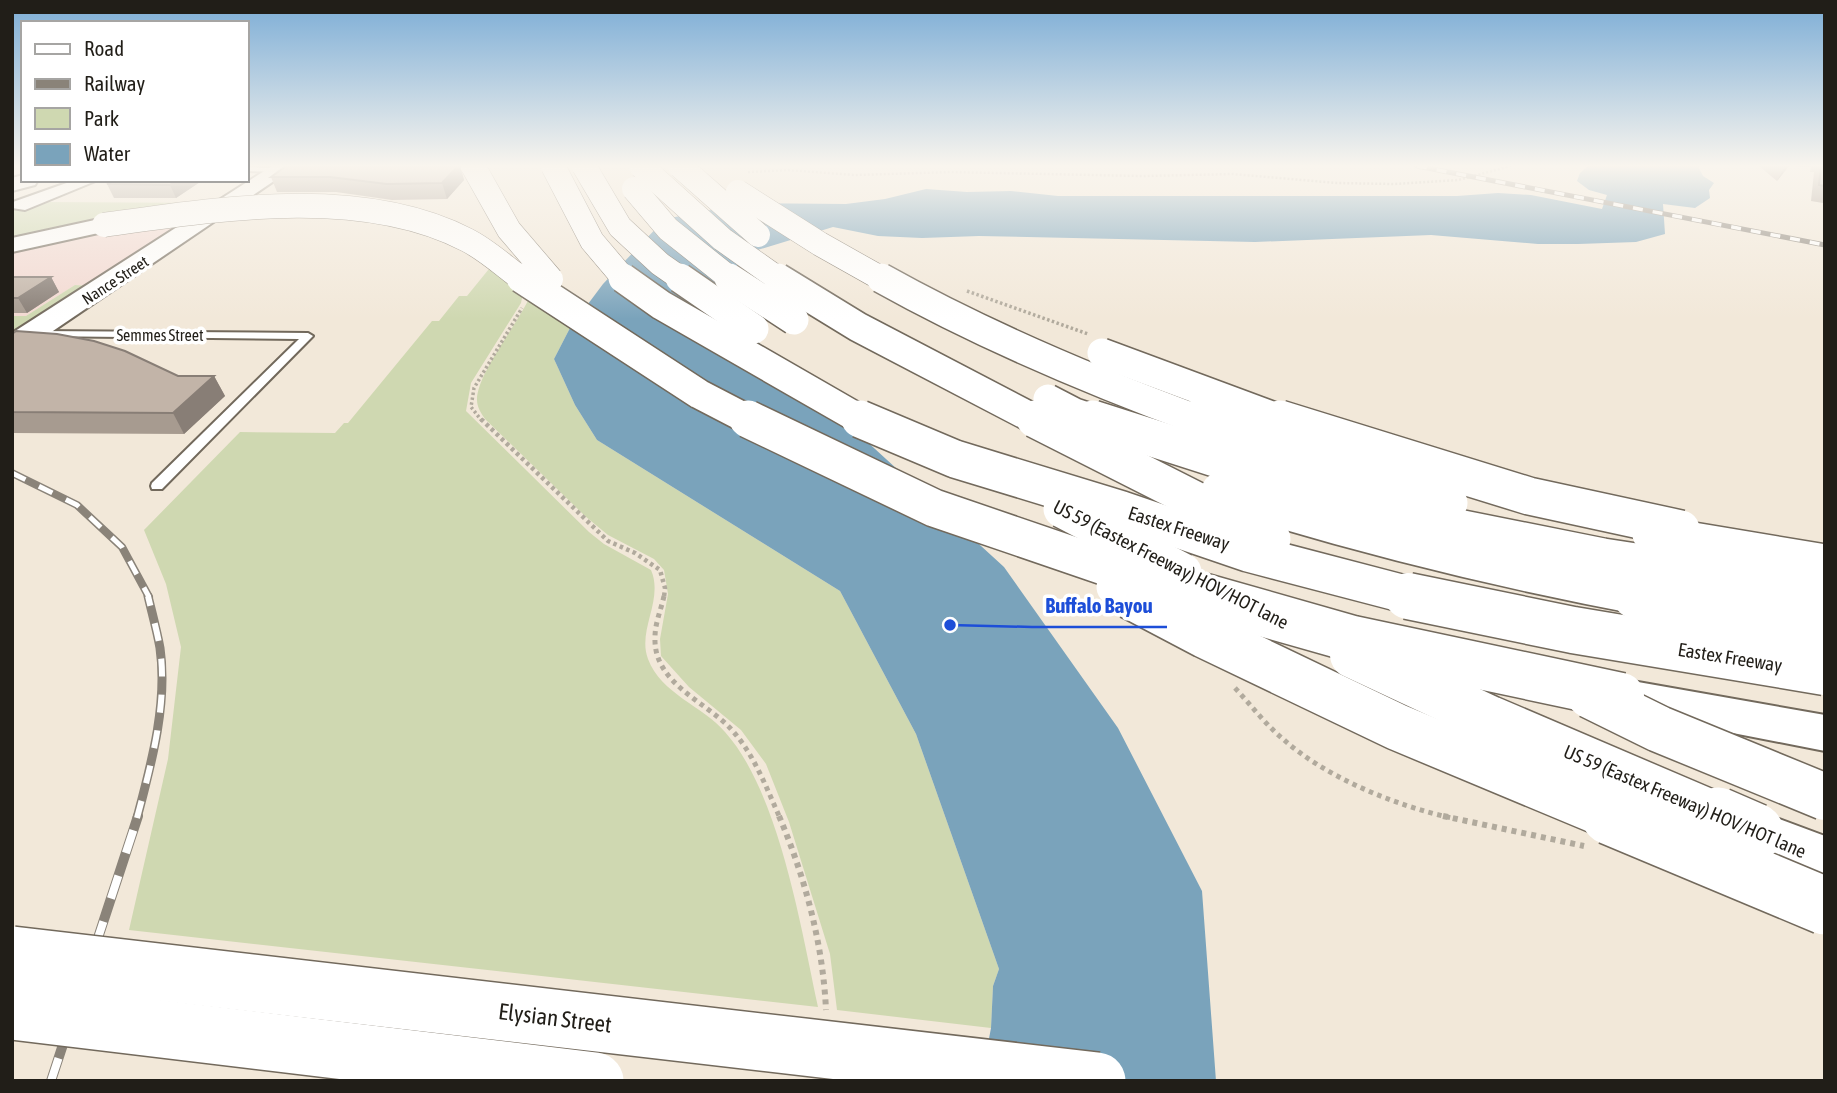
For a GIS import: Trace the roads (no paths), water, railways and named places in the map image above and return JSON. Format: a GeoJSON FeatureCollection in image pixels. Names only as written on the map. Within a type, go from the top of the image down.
{"type":"FeatureCollection","features":[{"type":"Feature","properties":{"kind":"main road"},"geometry":{"type":"LineString","coordinates":[[12,245],[104,225],[161,217]]}},
{"type":"Feature","properties":{"kind":"main road","name":"Nance Street"},"geometry":{"type":"LineString","coordinates":[[18,338],[204,217]]}},
{"type":"Feature","properties":{"kind":"main road"},"geometry":{"type":"LineString","coordinates":[[400,217],[418,220],[468,240],[699,394],[812,452],[934,508],[1127,574],[1353,639],[1621,696],[1825,733]]}},
{"type":"Feature","properties":{"kind":"main road"},"geometry":{"type":"LineString","coordinates":[[502,217],[509,230],[540,267],[624,345]]}},
{"type":"Feature","properties":{"kind":"main road","name":"Eastex Freeway"},"geometry":{"type":"LineString","coordinates":[[578,217],[591,241],[624,279],[646,295],[837,407],[901,438],[1033,485],[1108,505],[1320,574],[1457,608],[1692,652],[1825,672]]}},
{"type":"Feature","properties":{"kind":"main road","name":"US 59 (Eastex Freeway) HOV/HOT lane"},"geometry":{"type":"LineString","coordinates":[[614,217],[620,227],[660,264],[709,300],[866,399],[1143,553],[1490,719],[1825,860]]}},
{"type":"Feature","properties":{"kind":"main road"},"geometry":{"type":"LineString","coordinates":[[658,217],[674,236],[729,279],[794,320],[858,354],[981,407],[1262,505],[1427,550],[1578,584],[1743,615],[1825,627]]}},
{"type":"Feature","properties":{"kind":"main road"},"geometry":{"type":"LineString","coordinates":[[696,217],[732,247],[848,323],[919,361],[1433,620],[1660,729],[1825,797]]}},
{"type":"Feature","properties":{"kind":"main road"},"geometry":{"type":"LineString","coordinates":[[735,217],[795,261],[863,302],[1075,413],[1258,474],[1394,515],[1603,557],[1825,591]]}},
{"type":"Feature","properties":{"kind":"main road"},"geometry":{"type":"LineString","coordinates":[[776,217],[802,234],[988,334],[1202,422],[1359,476],[1510,521],[1686,556],[1825,578]]}},
{"type":"Feature","properties":{"kind":"main road"},"geometry":{"type":"LineString","coordinates":[[811,217],[875,256],[965,300],[1312,430],[1529,496],[1681,529],[1825,553]]}},
{"type":"Feature","properties":{"kind":"main road"},"geometry":{"type":"LineString","coordinates":[[646,295],[693,344],[887,467],[1205,635],[1397,727],[1825,906]]}},
{"type":"Feature","properties":{"kind":"main road"},"geometry":{"type":"LineString","coordinates":[[957,316],[1181,401],[1337,456],[1549,514],[1710,545],[1825,563]]}},
{"type":"Feature","properties":{"kind":"main road","name":"Elysian Street"},"geometry":{"type":"LineString","coordinates":[[12,955],[1097,1081]]}},
{"type":"Feature","properties":{"kind":"main road"},"geometry":{"type":"LineString","coordinates":[[12,1011],[595,1081]]}},
{"type":"Feature","properties":{"kind":"lane","name":"Semmes Street"},"geometry":{"type":"LineString","coordinates":[[18,338],[308,336],[158,486]]}},
{"type":"Feature","properties":{"kind":"water"},"geometry":{"type":"Polygon","coordinates":[[[1664,217],[1665,234],[1636,242],[1578,244],[1538,244],[1431,235],[1255,242],[979,236],[922,238],[878,236],[833,227],[751,252],[721,308],[1004,567],[1118,728],[1202,891],[1216,1081],[981,1081],[991,1028],[993,986],[999,969],[916,734],[840,591],[597,440],[575,405],[554,359],[570,328],[603,284],[665,219],[1664,217]]]}},
{"type":"Feature","properties":{"kind":"railway"},"geometry":{"type":"LineString","coordinates":[[1680,217],[1825,245]]}},
{"type":"Feature","properties":{"kind":"railway"},"geometry":{"type":"LineString","coordinates":[[12,473],[77,505],[122,547],[149,597]]}},
{"type":"Feature","properties":{"kind":"railway"},"geometry":{"type":"LineString","coordinates":[[137,818],[157,734],[162,691],[160,648],[148,596]]}},
{"type":"Feature","properties":{"kind":"railway"},"geometry":{"type":"LineString","coordinates":[[51,1081],[138,816]]}},
{"type":"Feature","properties":{"kind":"place","name":"Buffalo Bayou"},"geometry":{"type":"Point","coordinates":[950,625]}}]}
